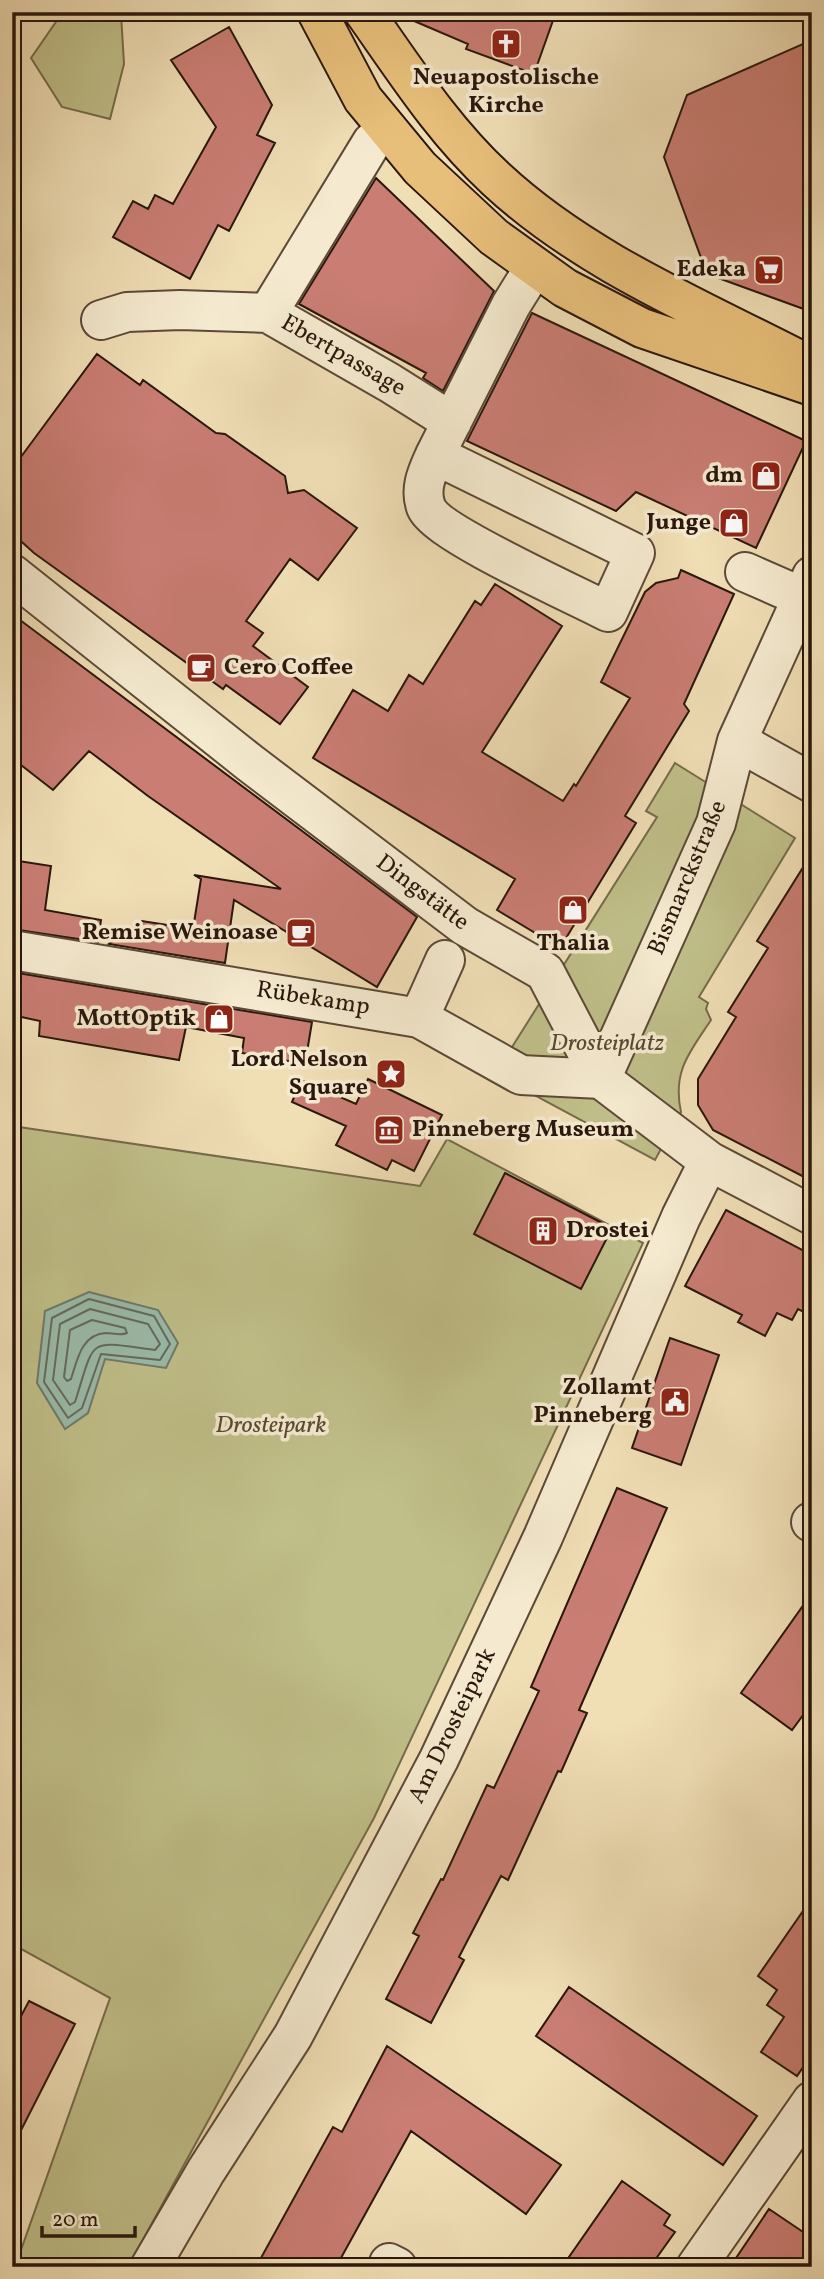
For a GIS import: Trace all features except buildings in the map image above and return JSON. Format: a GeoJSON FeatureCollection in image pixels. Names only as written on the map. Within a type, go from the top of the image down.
{"type":"FeatureCollection","features":[{"type":"Feature","properties":{"kind":"main road"},"geometry":{"type":"LineString","coordinates":[[317,12],[363,99],[387,129],[456,204],[534,268],[642,328],[812,386]]}},
{"type":"Feature","properties":{"kind":"main road"},"geometry":{"type":"LineString","coordinates":[[363,12],[414,85],[455,137],[496,179],[573,239],[618,267],[812,367]]}},
{"type":"Feature","properties":{"kind":"main road"},"geometry":{"type":"LineString","coordinates":[[387,129],[409,121],[429,124],[455,137]]}},
{"type":"Feature","properties":{"kind":"main road"},"geometry":{"type":"LineString","coordinates":[[642,328],[678,325],[692,319],[698,308]]}},
{"type":"Feature","properties":{"kind":"street"},"geometry":{"type":"LineString","coordinates":[[268,313],[372,142],[387,129]]}},
{"type":"Feature","properties":{"kind":"street"},"geometry":{"type":"LineString","coordinates":[[444,438],[511,305],[534,268]]}},
{"type":"Feature","properties":{"kind":"street","name":"Ebertpassage"},"geometry":{"type":"LineString","coordinates":[[102,320],[127,312],[268,313],[390,383],[444,438],[635,553],[608,612],[471,542],[427,510],[423,495],[444,438]]}},
{"type":"Feature","properties":{"kind":"street","name":"Bismarckstraße"},"geometry":{"type":"LineString","coordinates":[[601,1079],[716,822],[737,741],[807,587],[745,572]]}},
{"type":"Feature","properties":{"kind":"street","name":"Dingstätte"},"geometry":{"type":"LineString","coordinates":[[12,574],[250,763],[453,946],[545,972],[601,1079],[709,1161],[812,1215]]}},
{"type":"Feature","properties":{"kind":"street"},"geometry":{"type":"LineString","coordinates":[[737,741],[812,783]]}},
{"type":"Feature","properties":{"kind":"street"},"geometry":{"type":"LineString","coordinates":[[419,1018],[453,946]]}},
{"type":"Feature","properties":{"kind":"street","name":"Rübekamp"},"geometry":{"type":"LineString","coordinates":[[12,950],[419,1018],[521,1074],[601,1079]]}},
{"type":"Feature","properties":{"kind":"street","name":"Am Drosteipark"},"geometry":{"type":"LineString","coordinates":[[150,2267],[206,2171],[293,2036],[439,1759],[543,1537],[681,1217],[709,1161]]}},
{"type":"Feature","properties":{"kind":"street"},"geometry":{"type":"LineString","coordinates":[[696,2267],[812,2101]]}},
{"type":"Feature","properties":{"kind":"green space"},"geometry":{"type":"Polygon","coordinates":[[[121,14],[124,64],[110,119],[62,107],[31,58],[58,19],[121,14]]]}},
{"type":"Feature","properties":{"kind":"green space","name":"Drosteiplatz"},"geometry":{"type":"Polygon","coordinates":[[[675,763],[795,838],[699,997],[708,1003],[706,1009],[711,1020],[696,1042],[681,1073],[681,1112],[655,1160],[495,1074],[657,817],[646,811],[675,763]]]}},
{"type":"Feature","properties":{"kind":"green space","name":"Drosteipark"},"geometry":{"type":"Polygon","coordinates":[[[12,1126],[420,1186],[447,1139],[643,1243],[374,1818],[128,2267],[15,2267],[110,1998],[12,1944],[12,1126]]]}},
{"type":"Feature","properties":{"kind":"water"},"geometry":{"type":"Polygon","coordinates":[[[89,1292],[158,1310],[178,1343],[166,1368],[105,1359],[88,1413],[65,1429],[37,1383],[45,1311],[89,1292]]]}},
{"type":"Feature","properties":{"kind":"place","name":"Neuapostolische Kirche"},"geometry":{"type":"Point","coordinates":[506,44]}},
{"type":"Feature","properties":{"kind":"place","name":"Edeka"},"geometry":{"type":"Point","coordinates":[769,270]}},
{"type":"Feature","properties":{"kind":"place","name":"dm"},"geometry":{"type":"Point","coordinates":[766,476]}},
{"type":"Feature","properties":{"kind":"place","name":"Junge"},"geometry":{"type":"Point","coordinates":[734,523]}},
{"type":"Feature","properties":{"kind":"place","name":"Cero Coffee"},"geometry":{"type":"Point","coordinates":[201,668]}},
{"type":"Feature","properties":{"kind":"place","name":"Thalia"},"geometry":{"type":"Point","coordinates":[573,910]}},
{"type":"Feature","properties":{"kind":"place","name":"Remise Weinoase"},"geometry":{"type":"Point","coordinates":[301,933]}},
{"type":"Feature","properties":{"kind":"place","name":"MottOptik"},"geometry":{"type":"Point","coordinates":[219,1019]}},
{"type":"Feature","properties":{"kind":"place","name":"Lord Nelson Square"},"geometry":{"type":"Point","coordinates":[391,1074]}},
{"type":"Feature","properties":{"kind":"place","name":"Pinneberg Museum"},"geometry":{"type":"Point","coordinates":[389,1130]}},
{"type":"Feature","properties":{"kind":"place","name":"Drostei"},"geometry":{"type":"Point","coordinates":[543,1231]}},
{"type":"Feature","properties":{"kind":"place","name":"Zollamt Pinneberg"},"geometry":{"type":"Point","coordinates":[675,1402]}}]}
